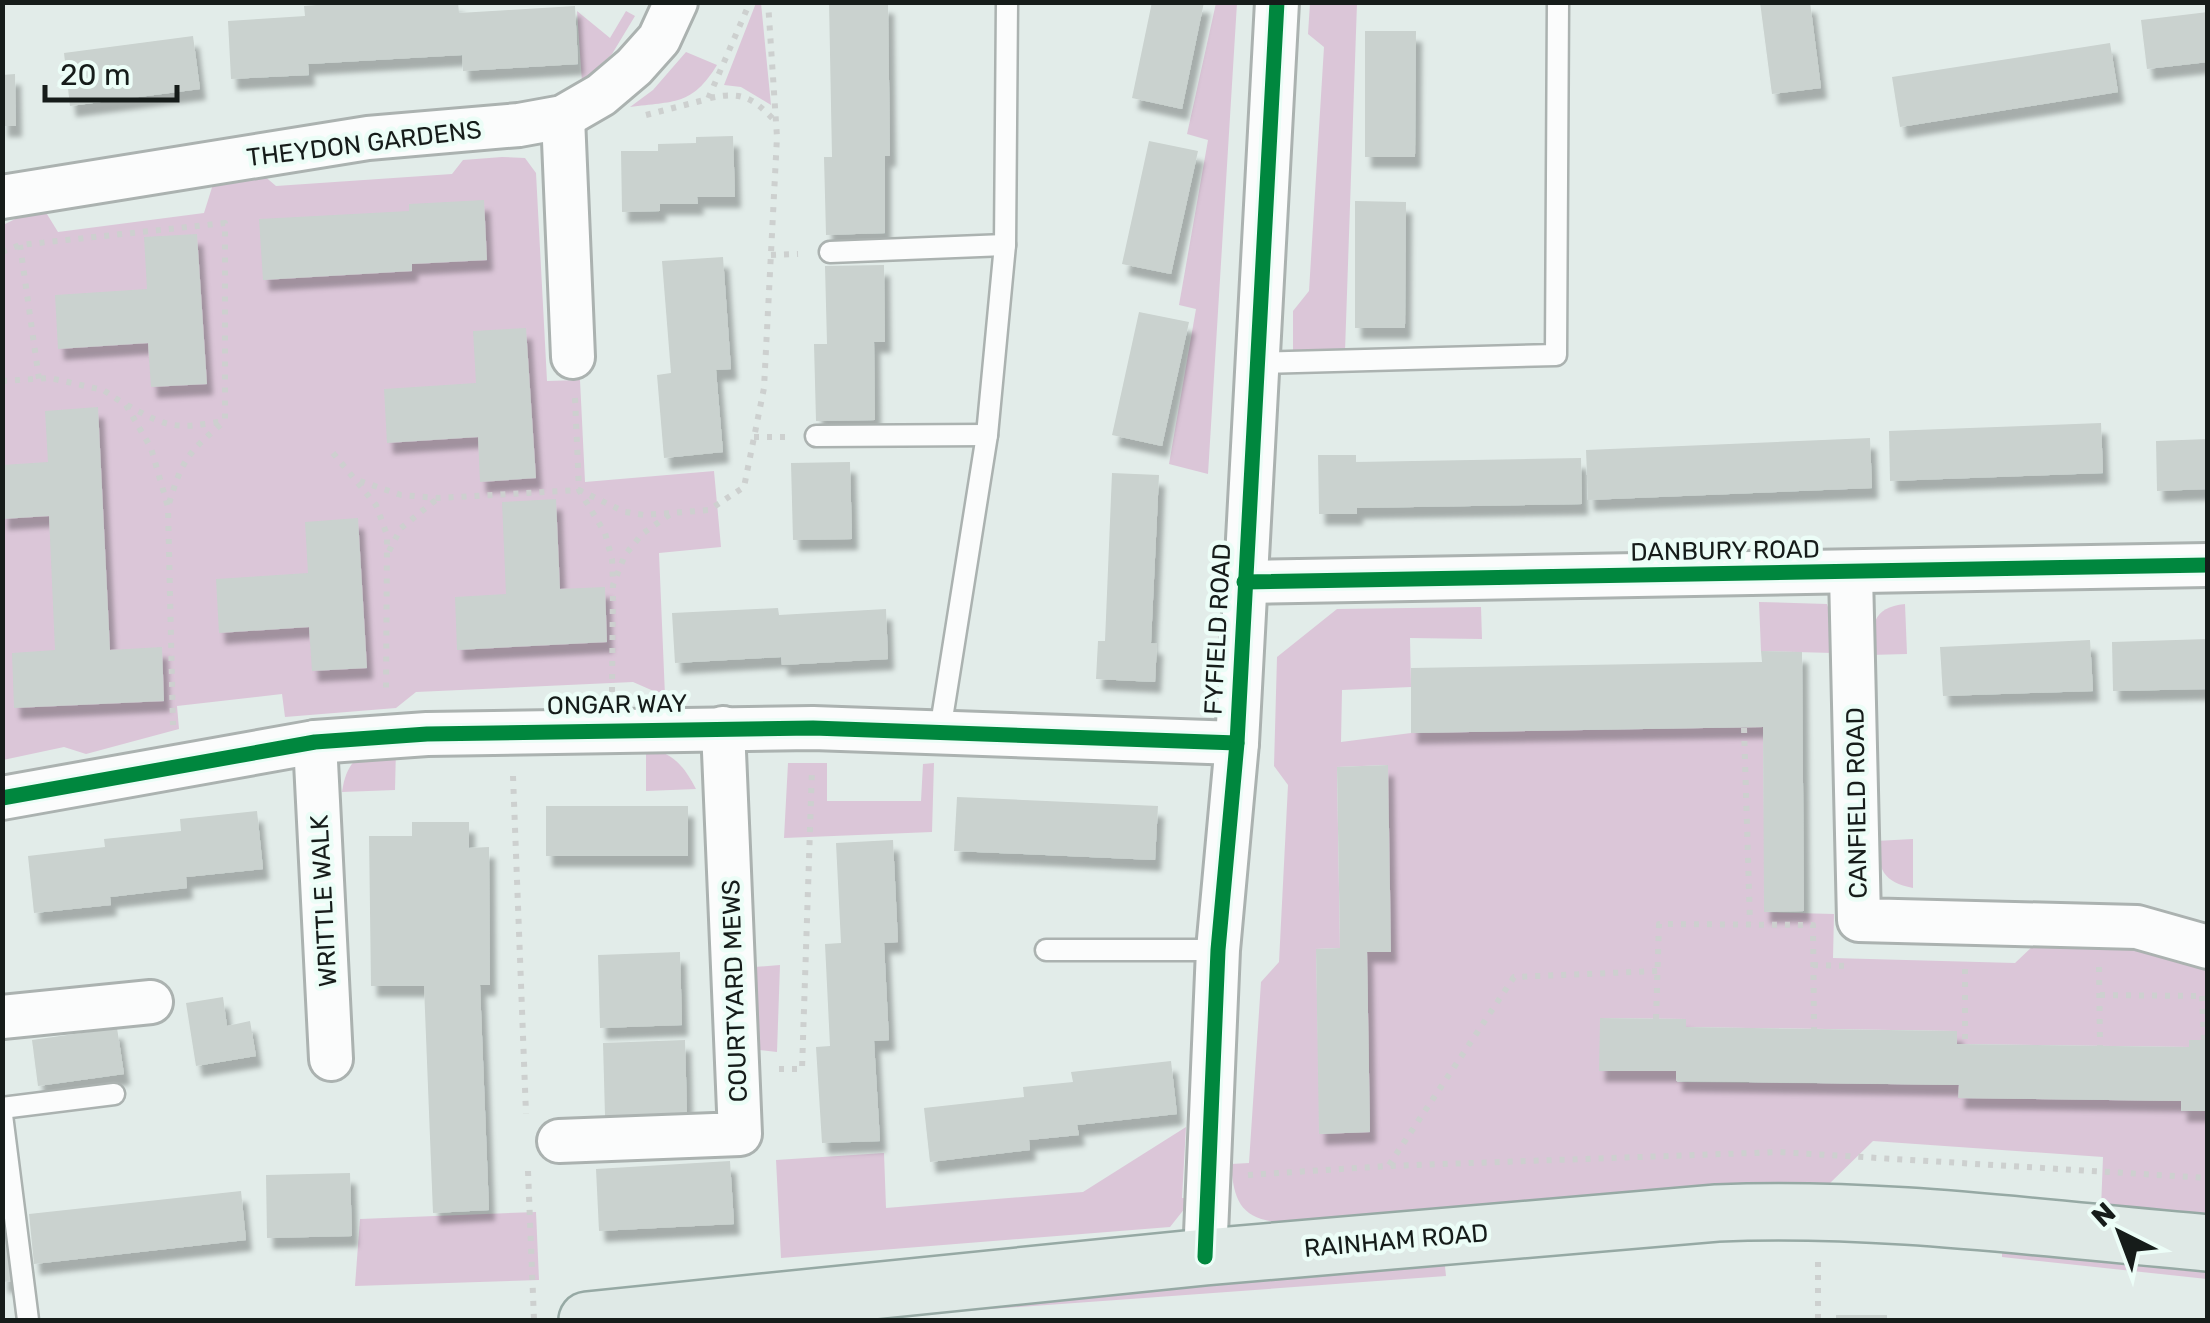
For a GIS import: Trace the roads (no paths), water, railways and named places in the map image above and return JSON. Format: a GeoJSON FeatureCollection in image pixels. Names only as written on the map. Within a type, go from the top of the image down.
{"type":"FeatureCollection","features":[{"type":"Feature","properties":{"kind":"main road","name":"RAINHAM ROAD"},"geometry":{"type":"LineString","coordinates":[[587,1320],[1206,1257],[1717,1213],[1909,1218],[2208,1243]]}},
{"type":"Feature","properties":{"kind":"street","name":"THEYDON GARDENS"},"geometry":{"type":"LineString","coordinates":[[2,197],[368,138],[519,126],[562,117],[601,94],[634,67],[659,38],[676,2]]}},
{"type":"Feature","properties":{"kind":"street","name":"FYFIELD ROAD"},"geometry":{"type":"LineString","coordinates":[[1206,1257],[1218,950],[1237,743],[1276,2]]}},
{"type":"Feature","properties":{"kind":"street"},"geometry":{"type":"LineString","coordinates":[[562,117],[574,357]]}},
{"type":"Feature","properties":{"kind":"street","name":"DANBURY ROAD"},"geometry":{"type":"LineString","coordinates":[[1244,582],[2208,566]]}},
{"type":"Feature","properties":{"kind":"street","name":"CANFIELD ROAD"},"geometry":{"type":"LineString","coordinates":[[1850,574],[1858,920],[2137,927],[2208,947]]}},
{"type":"Feature","properties":{"kind":"street","name":"COURTYARD MEWS"},"geometry":{"type":"LineString","coordinates":[[538,1142],[740,1134],[723,728]]}},
{"type":"Feature","properties":{"kind":"street","name":"ONGAR WAY"},"geometry":{"type":"LineString","coordinates":[[2,798],[315,742],[511,730],[813,728],[1237,743]]}},
{"type":"Feature","properties":{"kind":"street","name":"WRITTLE WALK"},"geometry":{"type":"LineString","coordinates":[[315,742],[331,1059]]}},
{"type":"Feature","properties":{"kind":"street"},"geometry":{"type":"LineString","coordinates":[[4,1011],[151,1002]]}},
{"type":"Feature","properties":{"kind":"lane"},"geometry":{"type":"LineString","coordinates":[[940,731],[986,435],[1005,245],[1007,2]]}},
{"type":"Feature","properties":{"kind":"lane"},"geometry":{"type":"LineString","coordinates":[[1256,362],[1556,354],[1558,2]]}},
{"type":"Feature","properties":{"kind":"lane"},"geometry":{"type":"LineString","coordinates":[[830,252],[1005,245]]}},
{"type":"Feature","properties":{"kind":"lane"},"geometry":{"type":"LineString","coordinates":[[816,436],[986,435]]}},
{"type":"Feature","properties":{"kind":"lane"},"geometry":{"type":"LineString","coordinates":[[1046,950],[1218,950]]}},
{"type":"Feature","properties":{"kind":"lane"},"geometry":{"type":"LineString","coordinates":[[2,1108],[114,1094]]}},
{"type":"Feature","properties":{"kind":"lane"},"geometry":{"type":"LineString","coordinates":[[2,1116],[28,1320]]}}]}
